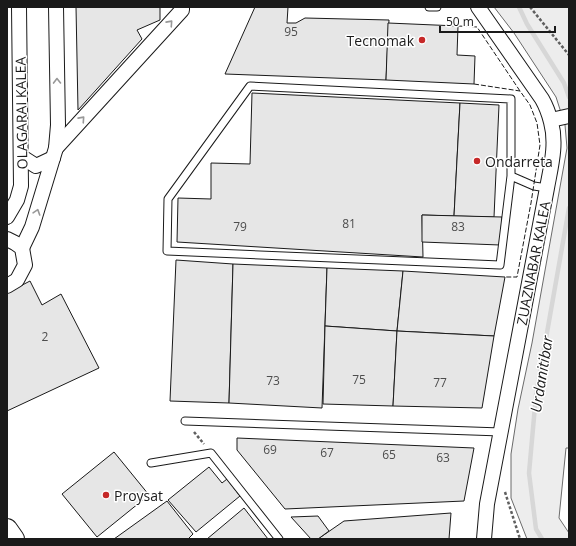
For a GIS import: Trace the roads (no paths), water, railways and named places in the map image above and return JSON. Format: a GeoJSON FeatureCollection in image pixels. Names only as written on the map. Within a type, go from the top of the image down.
{"type":"FeatureCollection","features":[{"type":"Feature","properties":{"kind":"main road"},"geometry":{"type":"LineString","coordinates":[[7,528],[14,539]]}},
{"type":"Feature","properties":{"kind":"street","name":"OLAGARAI KALEA"},"geometry":{"type":"LineString","coordinates":[[7,216],[17,200],[21,186],[22,157],[19,7]]}},
{"type":"Feature","properties":{"kind":"street","name":"OLAGARAI KALEA"},"geometry":{"type":"LineString","coordinates":[[22,248],[32,227],[54,153],[58,125],[56,7]]}},
{"type":"Feature","properties":{"kind":"street","name":"OLAGARAI KALEA"},"geometry":{"type":"LineString","coordinates":[[54,153],[182,10],[182,7]]}},
{"type":"Feature","properties":{"kind":"street","name":"ZUAZNABAR KALEA"},"geometry":{"type":"LineString","coordinates":[[478,7],[542,99],[561,118],[554,135],[554,148],[548,188],[487,504],[484,539]]}},
{"type":"Feature","properties":{"kind":"street"},"geometry":{"type":"LineString","coordinates":[[22,157],[36,166],[54,153]]}},
{"type":"Feature","properties":{"kind":"street"},"geometry":{"type":"LineString","coordinates":[[7,239],[22,248],[25,265],[17,280],[7,286]]}},
{"type":"Feature","properties":{"kind":"lane"},"geometry":{"type":"LineString","coordinates":[[429,7],[437,7]]}},
{"type":"Feature","properties":{"kind":"lane"},"geometry":{"type":"LineString","coordinates":[[250,86],[511,99],[511,176],[500,265],[167,251],[168,199],[250,86]]}},
{"type":"Feature","properties":{"kind":"lane"},"geometry":{"type":"LineString","coordinates":[[511,176],[534,186],[548,188]]}},
{"type":"Feature","properties":{"kind":"lane"},"geometry":{"type":"LineString","coordinates":[[185,421],[501,432]]}},
{"type":"Feature","properties":{"kind":"lane"},"geometry":{"type":"LineString","coordinates":[[152,463],[211,453],[279,539]]}},
{"type":"Feature","properties":{"kind":"waterway","name":"Urdanitibar"},"geometry":{"type":"LineString","coordinates":[[519,7],[527,24],[564,83],[569,97]]}},
{"type":"Feature","properties":{"kind":"waterway","name":"Urdanitibar"},"geometry":{"type":"LineString","coordinates":[[542,539],[536,529],[529,473],[536,395],[569,208]]}},
{"type":"Feature","properties":{"kind":"place","name":"Tecnomak"},"geometry":{"type":"Point","coordinates":[422,40]}},
{"type":"Feature","properties":{"kind":"place","name":"Ondarreta"},"geometry":{"type":"Point","coordinates":[477,161]}},
{"type":"Feature","properties":{"kind":"place","name":"Proysat"},"geometry":{"type":"Point","coordinates":[106,495]}}]}
